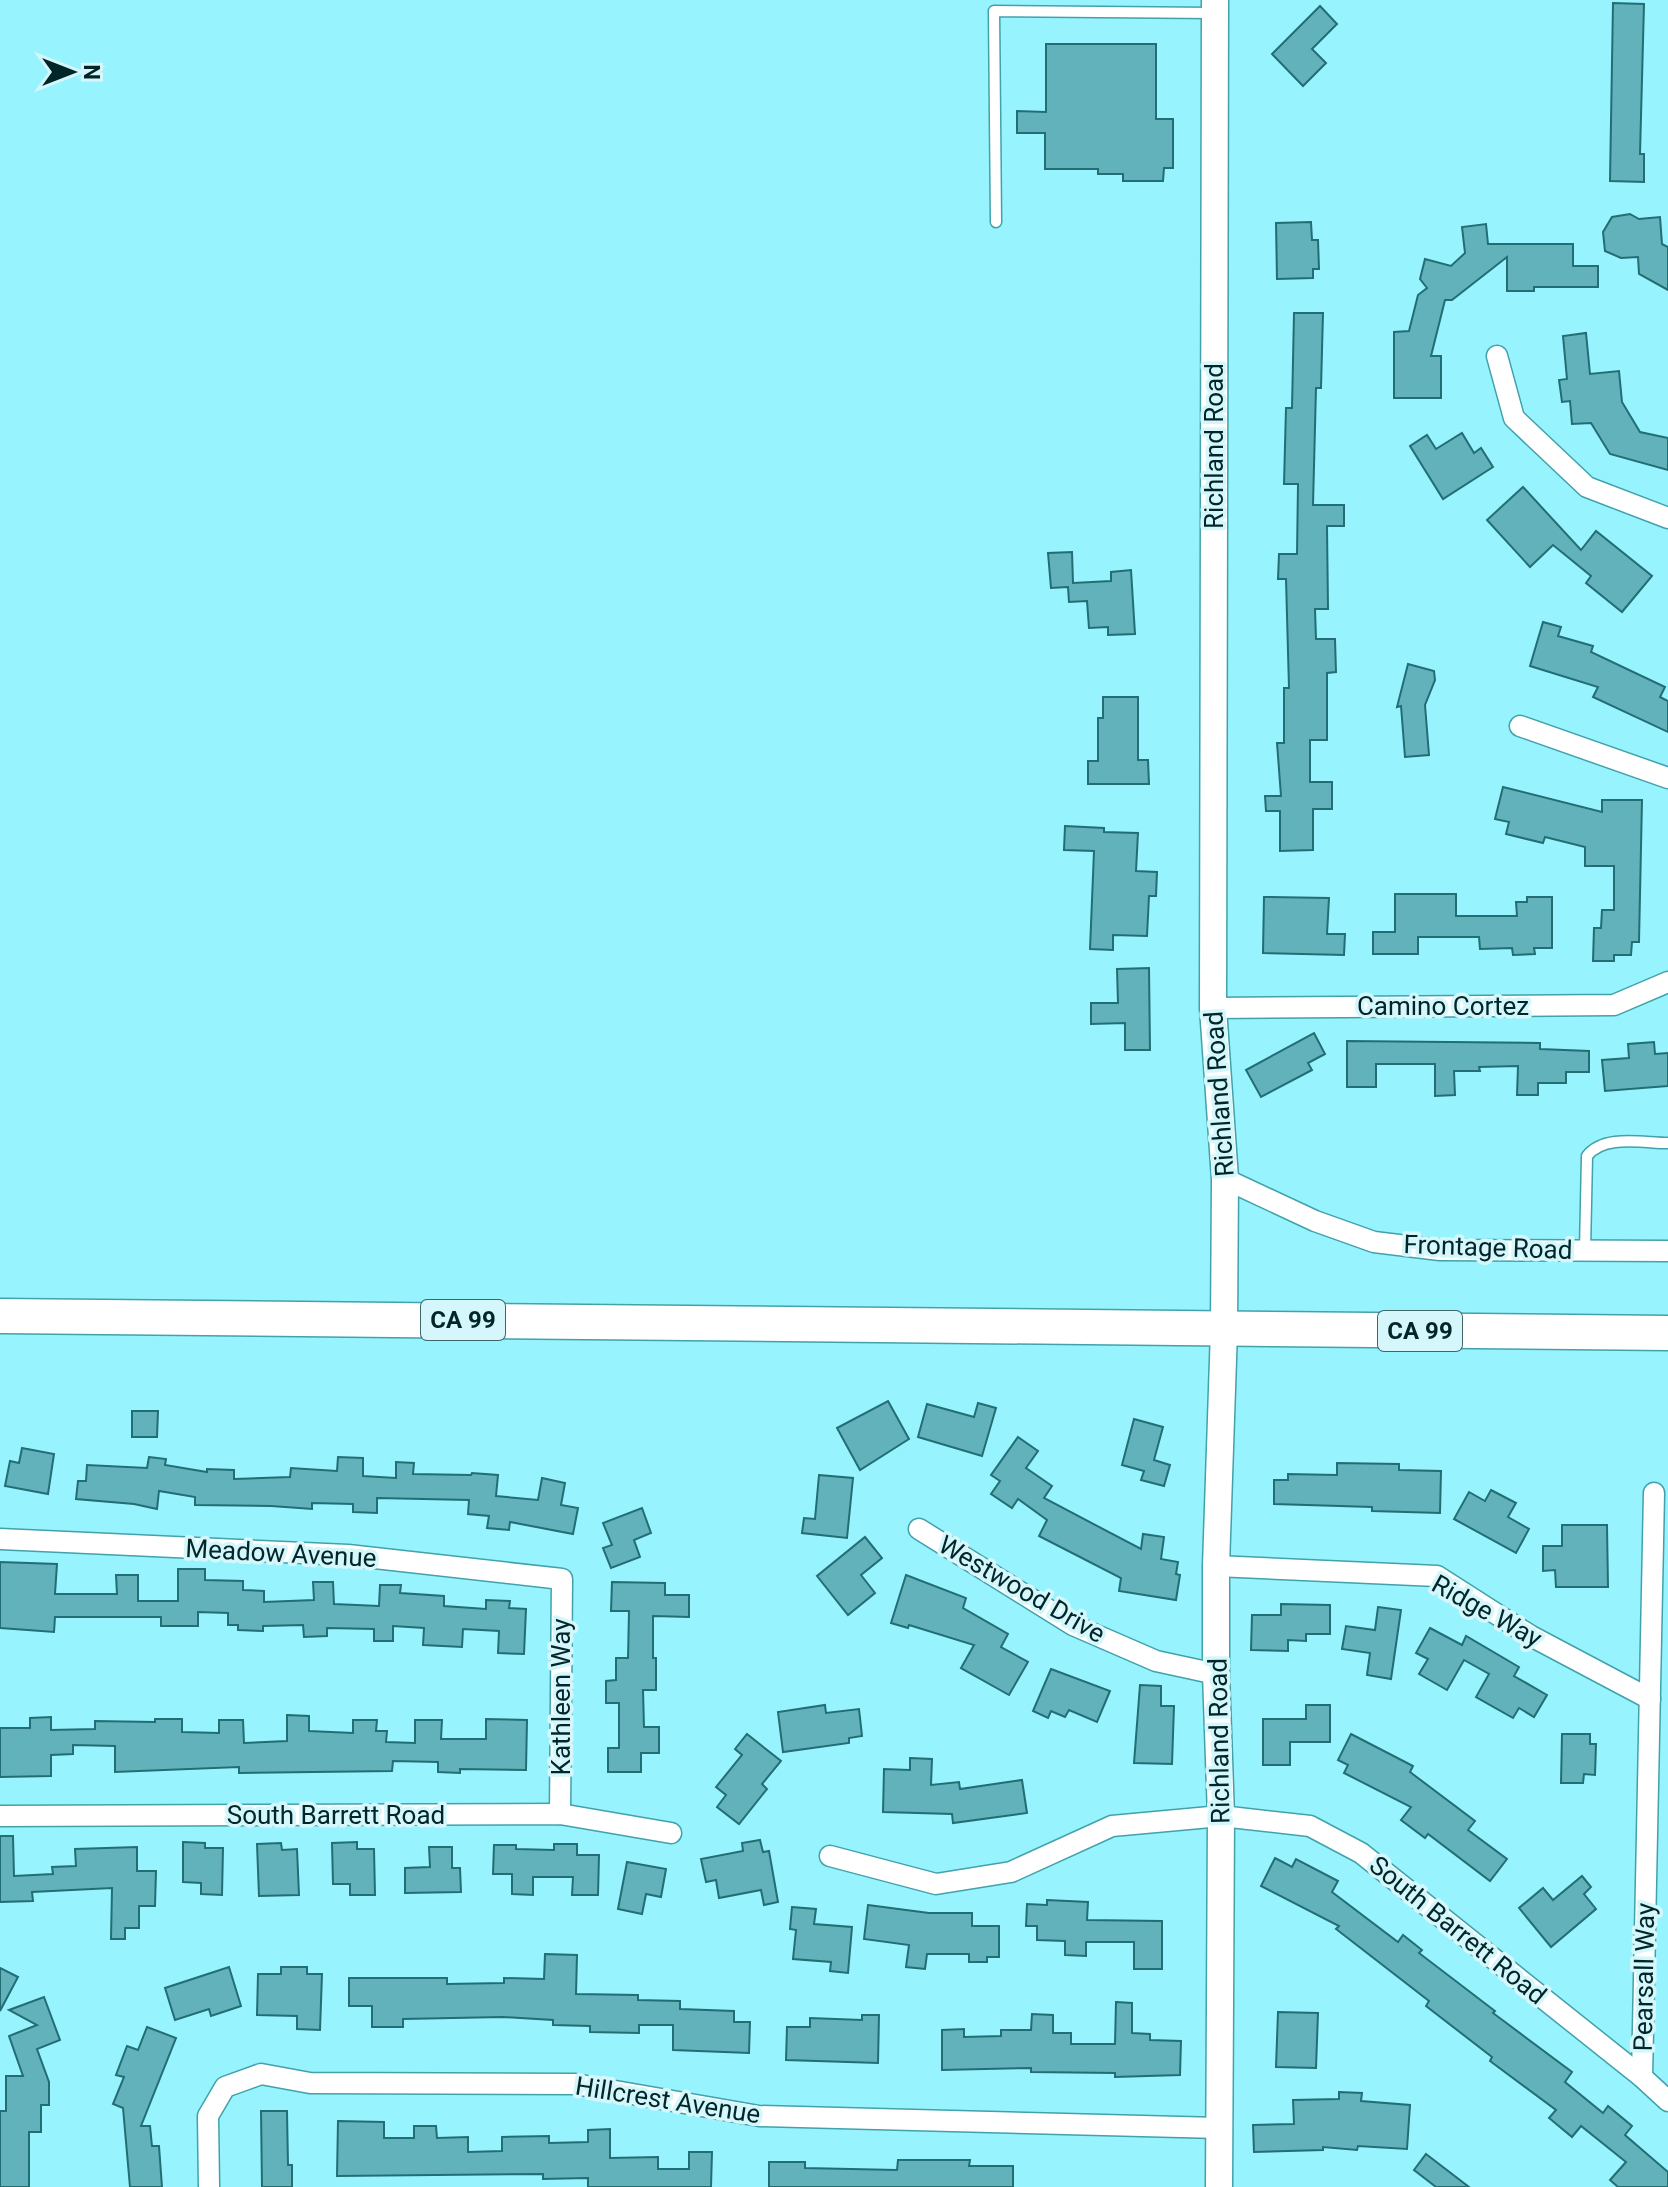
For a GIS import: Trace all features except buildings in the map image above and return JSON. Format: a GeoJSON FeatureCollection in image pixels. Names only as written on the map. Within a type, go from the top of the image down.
{"type":"FeatureCollection","features":[{"type":"Feature","properties":{"kind":"highway","name":"CA 99"},"geometry":{"type":"LineString","coordinates":[[0,1316],[1668,1333]]}},
{"type":"Feature","properties":{"kind":"street","name":"Richland Road"},"geometry":{"type":"LineString","coordinates":[[1215,6],[1213,1008],[1225,1179],[1224,1330],[1216,1566],[1221,1816],[1219,2187]]}},
{"type":"Feature","properties":{"kind":"street"},"geometry":{"type":"LineString","coordinates":[[1497,356],[1514,418],[1576,477],[1587,487],[1668,518]]}},
{"type":"Feature","properties":{"kind":"street"},"geometry":{"type":"LineString","coordinates":[[1520,726],[1668,778]]}},
{"type":"Feature","properties":{"kind":"street","name":"Camino Cortez"},"geometry":{"type":"LineString","coordinates":[[1213,1008],[1614,1005],[1668,982]]}},
{"type":"Feature","properties":{"kind":"street","name":"Frontage Road"},"geometry":{"type":"LineString","coordinates":[[1225,1179],[1315,1221],[1374,1242],[1440,1250],[1668,1251]]}},
{"type":"Feature","properties":{"kind":"street","name":"Pearsall Way"},"geometry":{"type":"LineString","coordinates":[[1642,2077],[1654,1493]]}},
{"type":"Feature","properties":{"kind":"street","name":"Westwood Drive"},"geometry":{"type":"LineString","coordinates":[[919,1529],[1073,1625],[1156,1661],[1216,1674]]}},
{"type":"Feature","properties":{"kind":"street","name":"Meadow Avenue"},"geometry":{"type":"LineString","coordinates":[[0,1539],[348,1555],[562,1579]]}},
{"type":"Feature","properties":{"kind":"street","name":"Ridge Way"},"geometry":{"type":"LineString","coordinates":[[1216,1566],[1437,1576],[1531,1636],[1650,1699]]}},
{"type":"Feature","properties":{"kind":"street","name":"Kathleen Way"},"geometry":{"type":"LineString","coordinates":[[560,1814],[562,1579]]}},
{"type":"Feature","properties":{"kind":"street","name":"South Barrett Road"},"geometry":{"type":"LineString","coordinates":[[0,1816],[560,1814],[671,1833]]}},
{"type":"Feature","properties":{"kind":"street","name":"South Barrett Road"},"geometry":{"type":"LineString","coordinates":[[830,1856],[936,1884],[1011,1872],[1112,1826],[1221,1816],[1310,1826],[1361,1853],[1668,2101]]}},
{"type":"Feature","properties":{"kind":"street","name":"Hillcrest Avenue"},"geometry":{"type":"LineString","coordinates":[[209,2187],[208,2116],[225,2087],[261,2074],[310,2083],[575,2084],[759,2116],[1219,2128]]}},
{"type":"Feature","properties":{"kind":"lane"},"geometry":{"type":"LineString","coordinates":[[996,222],[994,11],[1215,6]]}},
{"type":"Feature","properties":{"kind":"lane"},"geometry":{"type":"LineString","coordinates":[[1585,1250],[1587,1156],[1594,1148],[1609,1142],[1668,1143]]}}]}
